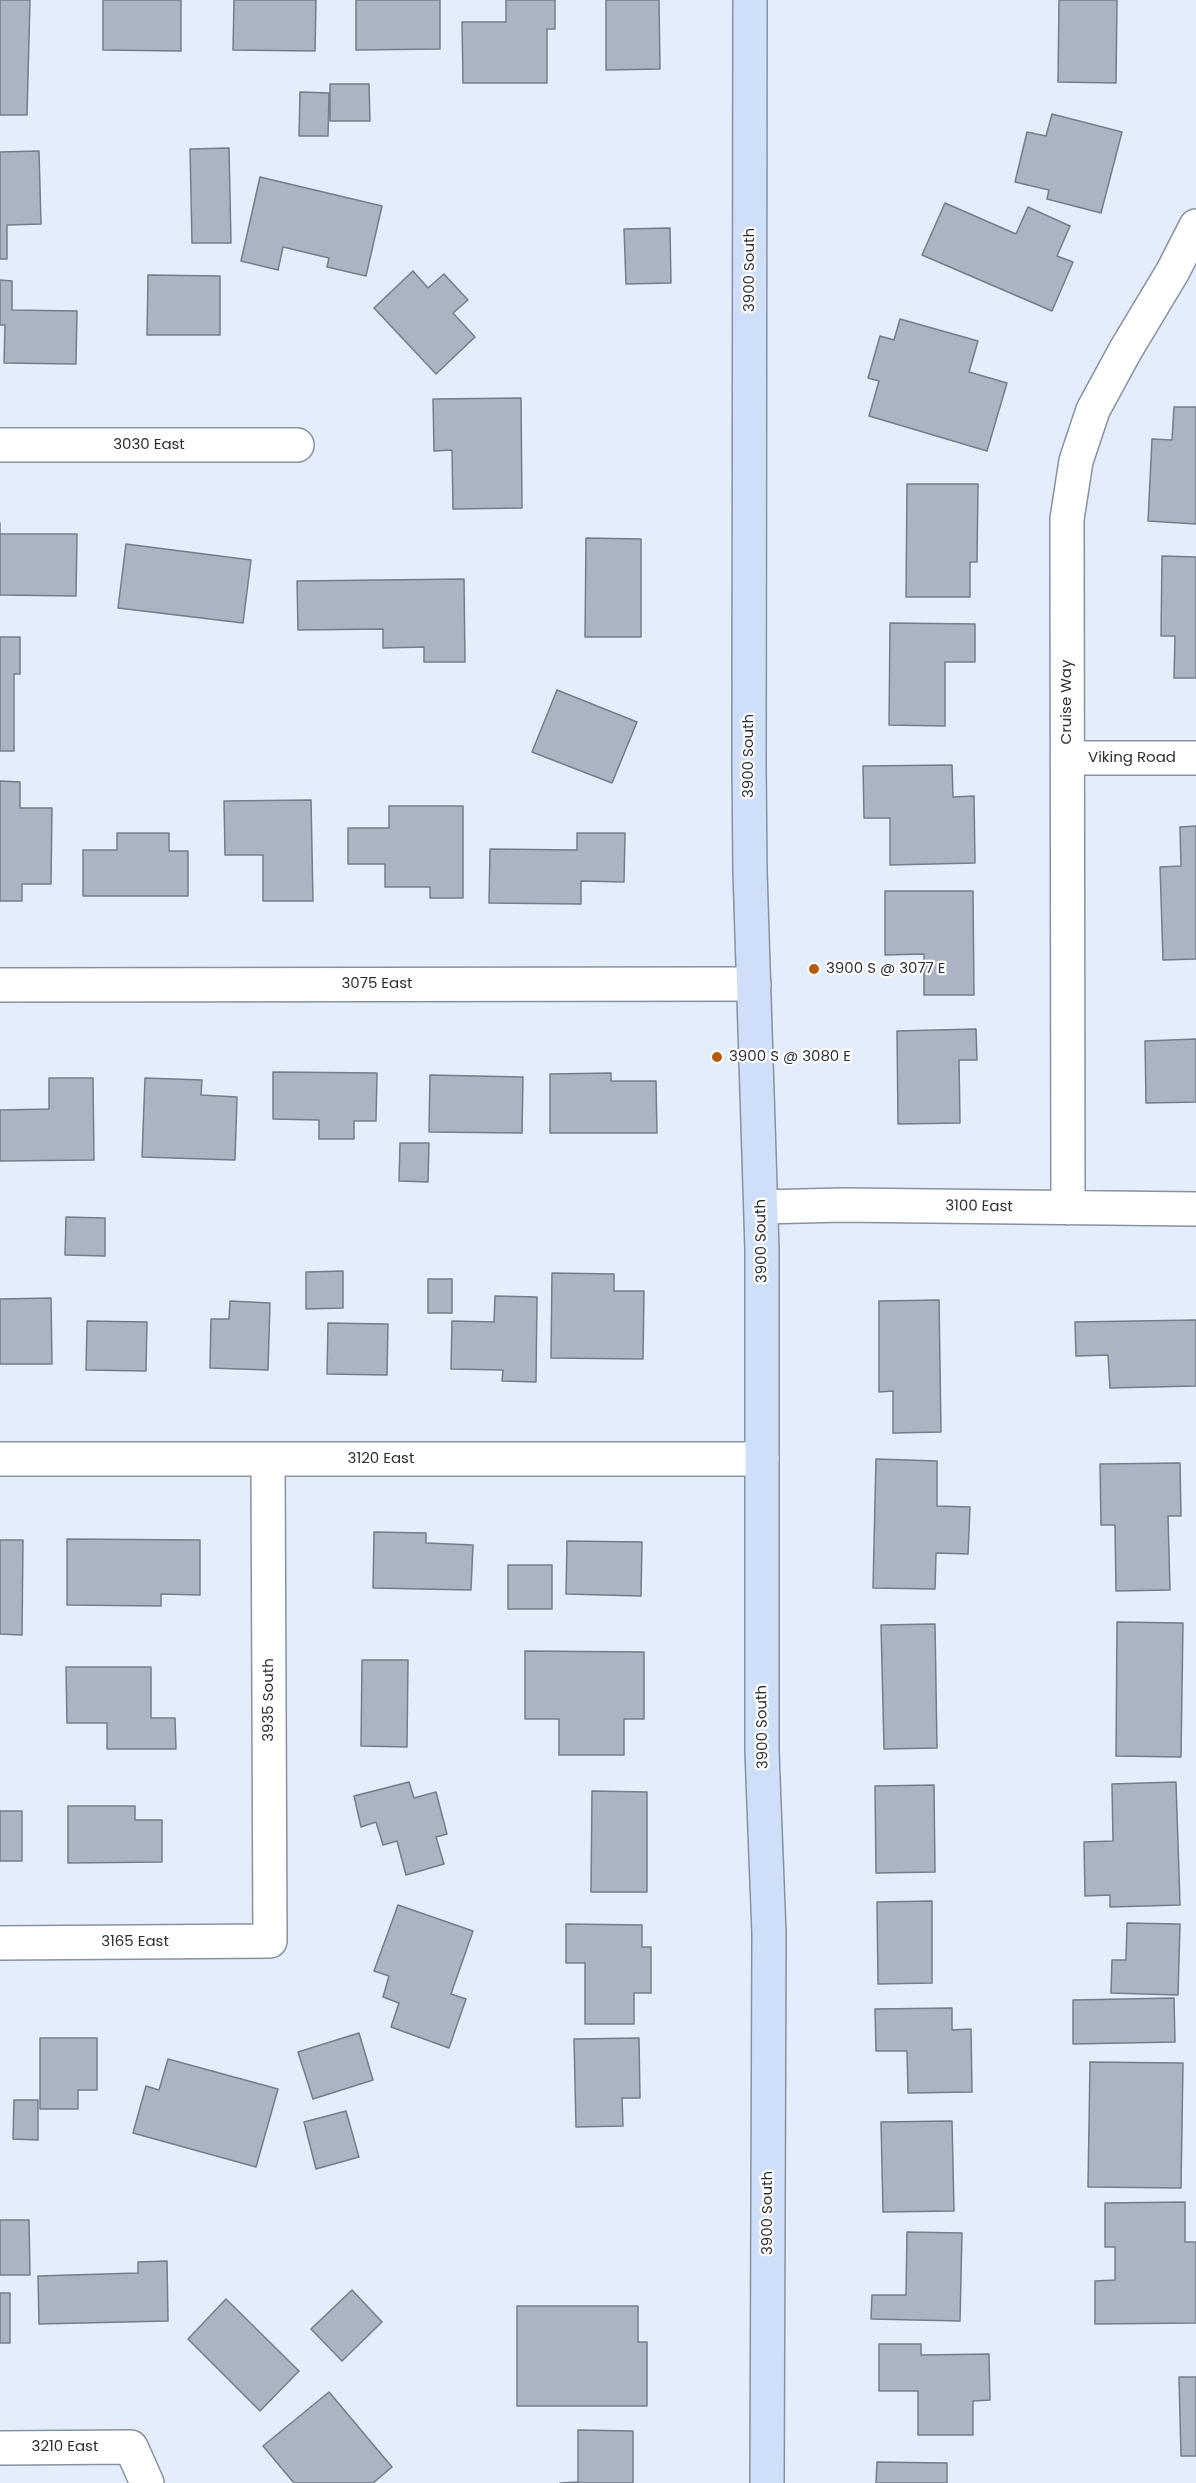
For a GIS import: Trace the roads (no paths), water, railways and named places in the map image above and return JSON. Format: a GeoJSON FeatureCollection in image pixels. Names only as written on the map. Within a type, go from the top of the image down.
{"type":"FeatureCollection","features":[{"type":"Feature","properties":{"kind":"main road","name":"3900 South"},"geometry":{"type":"LineString","coordinates":[[750,0],[749,773],[762,1207],[762,1752],[769,1934],[767,2483]]}},
{"type":"Feature","properties":{"kind":"street","name":"Cruise Way"},"geometry":{"type":"LineString","coordinates":[[1068,1208],[1066,519],[1076,461],[1093,410],[1125,351],[1185,277],[1196,226]]}},
{"type":"Feature","properties":{"kind":"street","name":"3030 East"},"geometry":{"type":"LineString","coordinates":[[0,445],[297,445]]}},
{"type":"Feature","properties":{"kind":"street","name":"Viking Road"},"geometry":{"type":"LineString","coordinates":[[1068,758],[1196,758]]}},
{"type":"Feature","properties":{"kind":"street","name":"3075 East"},"geometry":{"type":"LineString","coordinates":[[0,985],[754,984]]}},
{"type":"Feature","properties":{"kind":"street","name":"3100 East"},"geometry":{"type":"LineString","coordinates":[[762,1207],[842,1205],[1196,1209]]}},
{"type":"Feature","properties":{"kind":"street","name":"3120 East"},"geometry":{"type":"LineString","coordinates":[[0,1459],[762,1459]]}},
{"type":"Feature","properties":{"kind":"street","name":"3935 South"},"geometry":{"type":"LineString","coordinates":[[268,1459],[270,1941]]}},
{"type":"Feature","properties":{"kind":"street","name":"3165 East"},"geometry":{"type":"LineString","coordinates":[[0,1943],[270,1941]]}},
{"type":"Feature","properties":{"kind":"street","name":"3210 East"},"geometry":{"type":"LineString","coordinates":[[0,2448],[131,2447],[147,2483]]}},
{"type":"Feature","properties":{"kind":"place","name":"3900 S @ 3077 E"},"geometry":{"type":"Point","coordinates":[814,969]}},
{"type":"Feature","properties":{"kind":"place","name":"3900 S @ 3080 E"},"geometry":{"type":"Point","coordinates":[717,1057]}}]}
